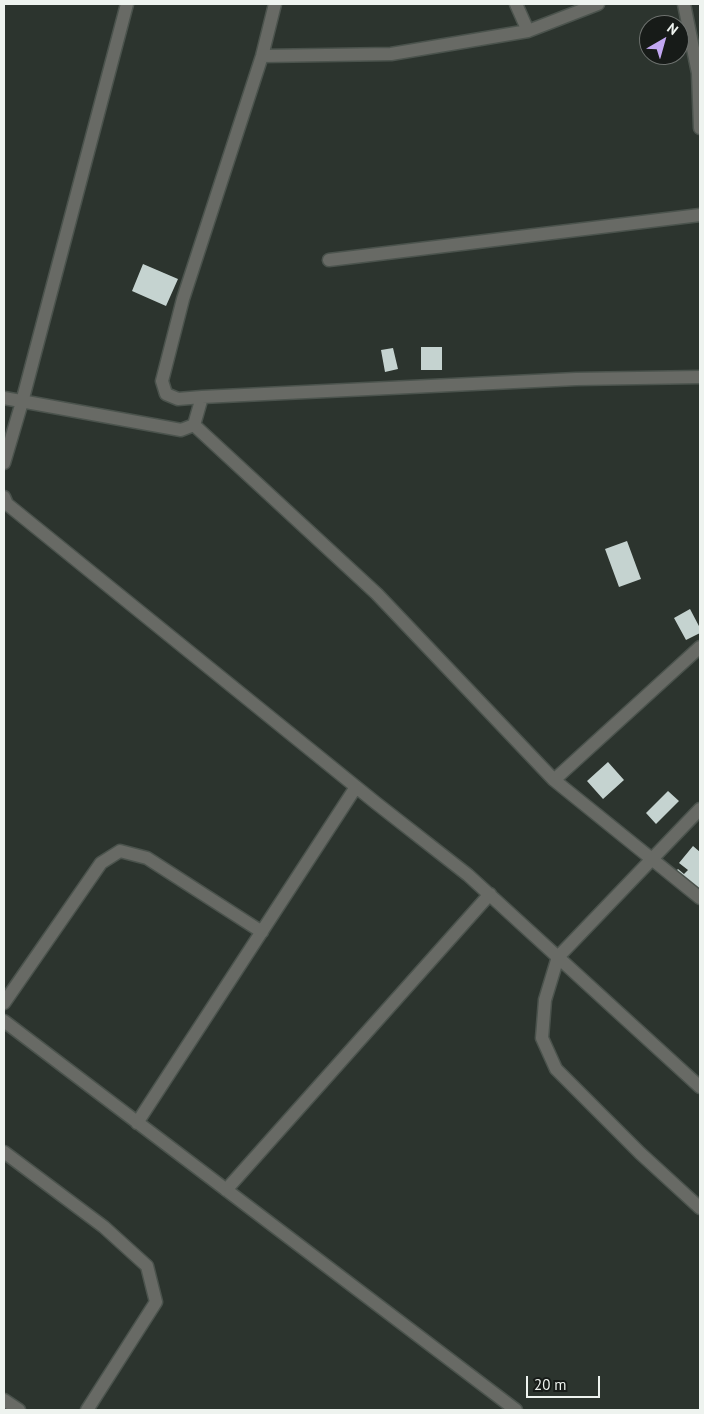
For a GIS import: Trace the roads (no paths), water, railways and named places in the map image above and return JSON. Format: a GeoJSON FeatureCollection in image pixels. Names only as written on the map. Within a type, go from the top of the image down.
{"type":"FeatureCollection","features":[{"type":"Feature","properties":{"kind":"street"},"geometry":{"type":"LineString","coordinates":[[4,463],[22,402],[127,4]]}},
{"type":"Feature","properties":{"kind":"street"},"geometry":{"type":"LineString","coordinates":[[275,4],[262,56],[183,299],[162,382],[166,394],[178,399],[566,380],[700,377]]}},
{"type":"Feature","properties":{"kind":"street"},"geometry":{"type":"LineString","coordinates":[[516,4],[528,31]]}},
{"type":"Feature","properties":{"kind":"street"},"geometry":{"type":"LineString","coordinates":[[262,56],[391,54],[528,31],[598,4]]}},
{"type":"Feature","properties":{"kind":"street"},"geometry":{"type":"LineString","coordinates":[[684,4],[698,73],[700,128]]}},
{"type":"Feature","properties":{"kind":"street"},"geometry":{"type":"LineString","coordinates":[[329,260],[700,215]]}},
{"type":"Feature","properties":{"kind":"street"},"geometry":{"type":"LineString","coordinates":[[194,425],[202,397]]}},
{"type":"Feature","properties":{"kind":"street"},"geometry":{"type":"LineString","coordinates":[[4,398],[181,430],[194,425]]}},
{"type":"Feature","properties":{"kind":"street"},"geometry":{"type":"LineString","coordinates":[[194,425],[376,594],[554,780],[700,898]]}},
{"type":"Feature","properties":{"kind":"street"},"geometry":{"type":"LineString","coordinates":[[4,497],[7,504],[490,894],[700,1088]]}},
{"type":"Feature","properties":{"kind":"street"},"geometry":{"type":"LineString","coordinates":[[554,780],[700,647]]}},
{"type":"Feature","properties":{"kind":"street"},"geometry":{"type":"LineString","coordinates":[[138,1123],[356,787]]}},
{"type":"Feature","properties":{"kind":"street"},"geometry":{"type":"LineString","coordinates":[[700,809],[558,957],[545,1000],[542,1038],[556,1069],[640,1153],[700,1208]]}},
{"type":"Feature","properties":{"kind":"street"},"geometry":{"type":"LineString","coordinates":[[4,1002],[101,863],[120,851],[147,858],[262,932]]}},
{"type":"Feature","properties":{"kind":"street"},"geometry":{"type":"LineString","coordinates":[[226,1190],[490,894]]}},
{"type":"Feature","properties":{"kind":"street"},"geometry":{"type":"LineString","coordinates":[[4,1022],[516,1410]]}},
{"type":"Feature","properties":{"kind":"street"},"geometry":{"type":"LineString","coordinates":[[4,1152],[104,1227],[148,1266],[156,1302],[87,1410]]}},
{"type":"Feature","properties":{"kind":"street"},"geometry":{"type":"LineString","coordinates":[[4,1400],[18,1410]]}}]}
